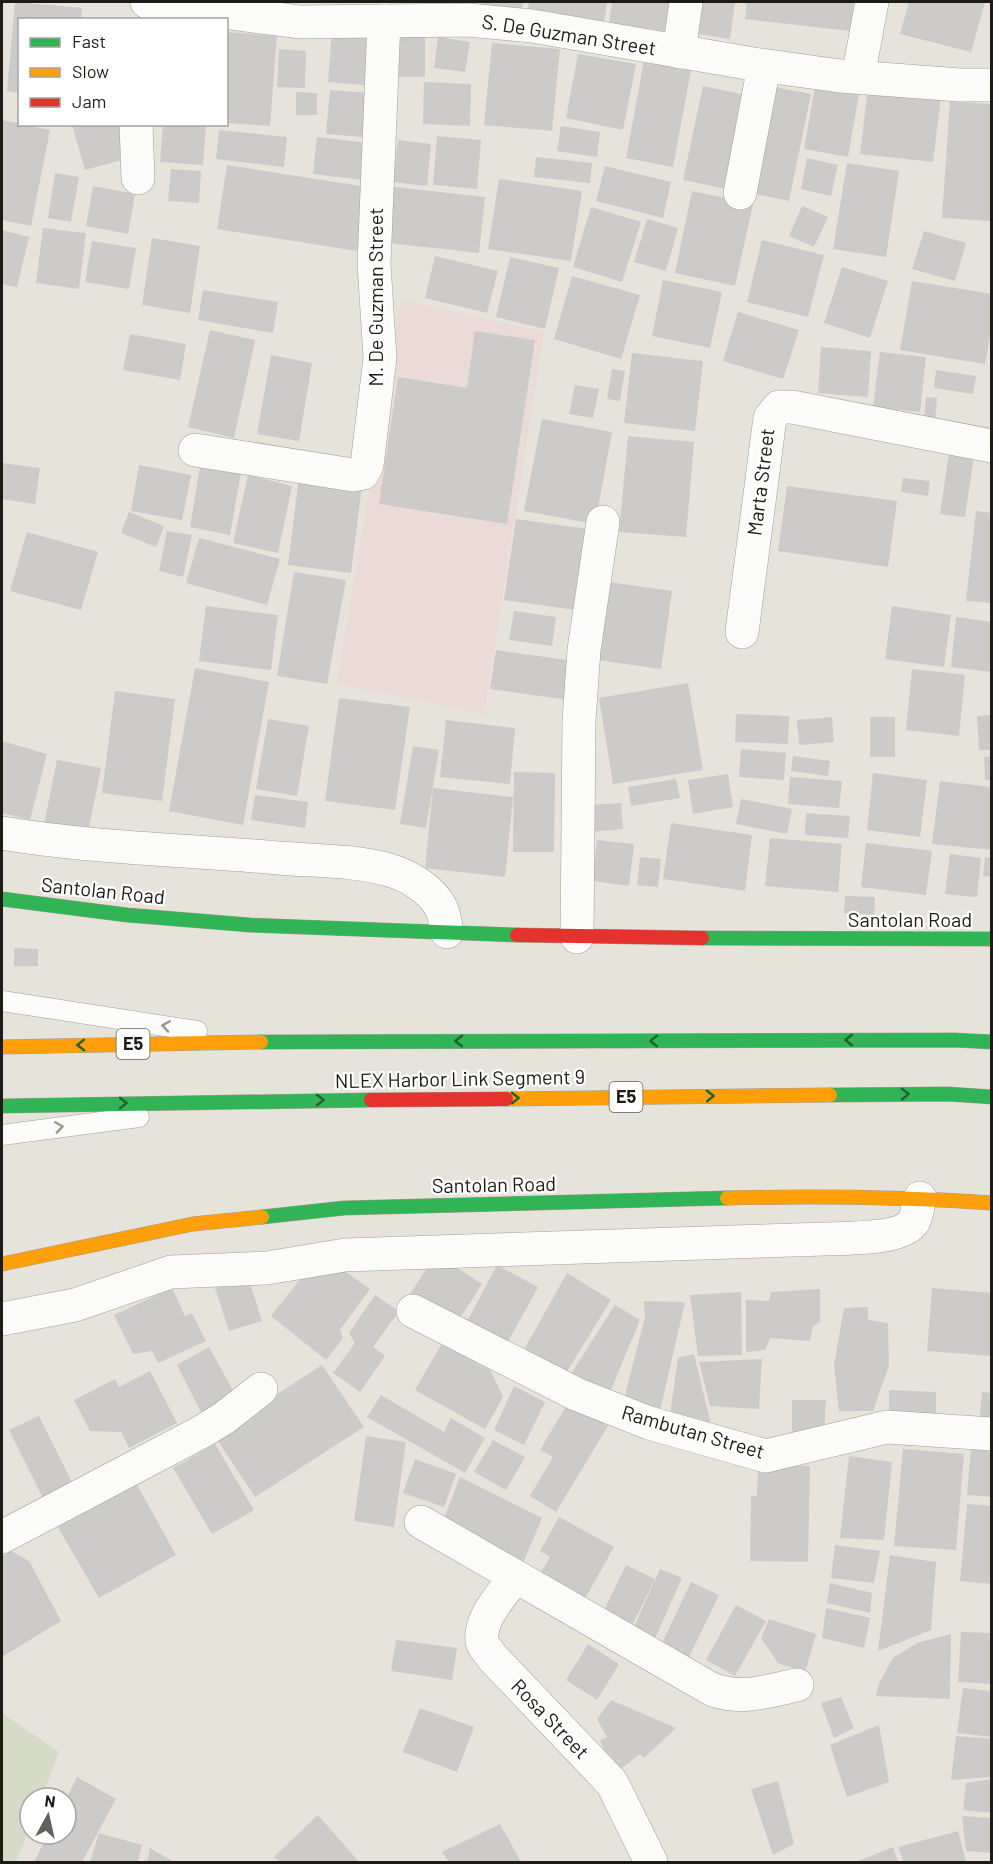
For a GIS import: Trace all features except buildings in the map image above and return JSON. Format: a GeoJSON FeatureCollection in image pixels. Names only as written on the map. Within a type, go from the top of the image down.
{"type":"FeatureCollection","features":[{"type":"Feature","properties":{"kind":"main road","name":"Santolan Road"},"geometry":{"type":"LineString","coordinates":[[2,899],[144,916],[364,931],[578,937],[992,939]]}},
{"type":"Feature","properties":{"kind":"main road","name":"NLEX Harbor Link Segment 9"},"geometry":{"type":"LineString","coordinates":[[2,1047],[265,1042],[954,1040],[992,1042]]}},
{"type":"Feature","properties":{"kind":"main road","name":"NLEX Harbor Link Segment 9"},"geometry":{"type":"LineString","coordinates":[[2,1106],[948,1094],[992,1097]]}},
{"type":"Feature","properties":{"kind":"main road","name":"Santolan Road"},"geometry":{"type":"LineString","coordinates":[[2,1263],[193,1224],[344,1208],[815,1196],[920,1198],[992,1203]]}},
{"type":"Feature","properties":{"kind":"street"},"geometry":{"type":"LineString","coordinates":[[134,2],[134,18]]}},
{"type":"Feature","properties":{"kind":"street","name":"S. De Guzman Street"},"geometry":{"type":"LineString","coordinates":[[147,2],[300,22],[384,21],[469,11],[532,26],[764,66],[858,77],[960,85],[992,85]]}},
{"type":"Feature","properties":{"kind":"street"},"geometry":{"type":"LineString","coordinates":[[679,52],[686,2]]}},
{"type":"Feature","properties":{"kind":"street"},"geometry":{"type":"LineString","coordinates":[[858,77],[872,2]]}},
{"type":"Feature","properties":{"kind":"street","name":"M. De Guzman Street"},"geometry":{"type":"LineString","coordinates":[[195,450],[353,475],[363,473],[367,465],[380,358],[374,264],[384,21]]}},
{"type":"Feature","properties":{"kind":"street"},"geometry":{"type":"LineString","coordinates":[[740,193],[764,66]]}},
{"type":"Feature","properties":{"kind":"street"},"geometry":{"type":"LineString","coordinates":[[136,126],[138,178]]}},
{"type":"Feature","properties":{"kind":"street","name":"Marta Street"},"geometry":{"type":"LineString","coordinates":[[742,632],[770,418],[779,407],[792,406],[917,433],[992,446]]}},
{"type":"Feature","properties":{"kind":"street"},"geometry":{"type":"LineString","coordinates":[[578,937],[579,720],[584,651],[603,522]]}},
{"type":"Feature","properties":{"kind":"street"},"geometry":{"type":"LineString","coordinates":[[2,833],[48,841],[266,857],[389,870],[414,882],[433,896],[444,916],[447,932]]}},
{"type":"Feature","properties":{"kind":"street"},"geometry":{"type":"LineString","coordinates":[[2,1318],[75,1305],[171,1272],[267,1268],[345,1255],[885,1235],[904,1229],[914,1222],[920,1198]]}},
{"type":"Feature","properties":{"kind":"street","name":"Rambutan Street"},"geometry":{"type":"LineString","coordinates":[[413,1311],[576,1394],[649,1423],[766,1456],[887,1427],[992,1434]]}},
{"type":"Feature","properties":{"kind":"street"},"geometry":{"type":"LineString","coordinates":[[2,1537],[203,1431],[261,1389]]}},
{"type":"Feature","properties":{"kind":"street"},"geometry":{"type":"LineString","coordinates":[[421,1522],[713,1690],[744,1696],[797,1684]]}},
{"type":"Feature","properties":{"kind":"street","name":"Rosa Street"},"geometry":{"type":"LineString","coordinates":[[515,1577],[488,1616],[482,1632],[483,1644],[492,1657],[612,1783],[651,1863]]}},
{"type":"Feature","properties":{"kind":"lane","name":"E5"},"geometry":{"type":"LineString","coordinates":[[2,1001],[265,1042]]}},
{"type":"Feature","properties":{"kind":"lane","name":"E5"},"geometry":{"type":"LineString","coordinates":[[2,1135],[261,1101]]}},
{"type":"Feature","properties":{"kind":"shaded area"},"geometry":{"type":"Polygon","coordinates":[[[401,300],[544,332],[484,714],[337,684],[401,300]]]}},
{"type":"Feature","properties":{"kind":"green space"},"geometry":{"type":"Polygon","coordinates":[[[2,1713],[59,1752],[46,1786],[18,1786],[18,1846],[22,1846],[16,1862],[2,1862],[2,1713]]]}},
{"type":"Feature","properties":{"kind":"traffic: fast"},"geometry":{"type":"LineString","coordinates":[[2,899],[127,915],[250,925],[517,935]]}},
{"type":"Feature","properties":{"kind":"traffic: fast"},"geometry":{"type":"LineString","coordinates":[[702,938],[992,939]]}},
{"type":"Feature","properties":{"kind":"traffic: fast"},"geometry":{"type":"LineString","coordinates":[[261,1042],[954,1040],[992,1042]]}},
{"type":"Feature","properties":{"kind":"traffic: fast"},"geometry":{"type":"LineString","coordinates":[[830,1095],[948,1094],[992,1097]]}},
{"type":"Feature","properties":{"kind":"traffic: fast"},"geometry":{"type":"LineString","coordinates":[[2,1106],[371,1100]]}},
{"type":"Feature","properties":{"kind":"traffic: fast"},"geometry":{"type":"LineString","coordinates":[[262,1217],[344,1208],[727,1198]]}},
{"type":"Feature","properties":{"kind":"traffic: slow"},"geometry":{"type":"LineString","coordinates":[[2,1047],[261,1042]]}},
{"type":"Feature","properties":{"kind":"traffic: slow"},"geometry":{"type":"LineString","coordinates":[[506,1099],[830,1095]]}},
{"type":"Feature","properties":{"kind":"traffic: slow"},"geometry":{"type":"LineString","coordinates":[[727,1198],[926,1199],[992,1203]]}},
{"type":"Feature","properties":{"kind":"traffic: slow"},"geometry":{"type":"LineString","coordinates":[[2,1264],[193,1224],[262,1217]]}},
{"type":"Feature","properties":{"kind":"traffic: jam"},"geometry":{"type":"LineString","coordinates":[[517,935],[702,938]]}},
{"type":"Feature","properties":{"kind":"traffic: jam"},"geometry":{"type":"LineString","coordinates":[[371,1100],[506,1099]]}}]}
